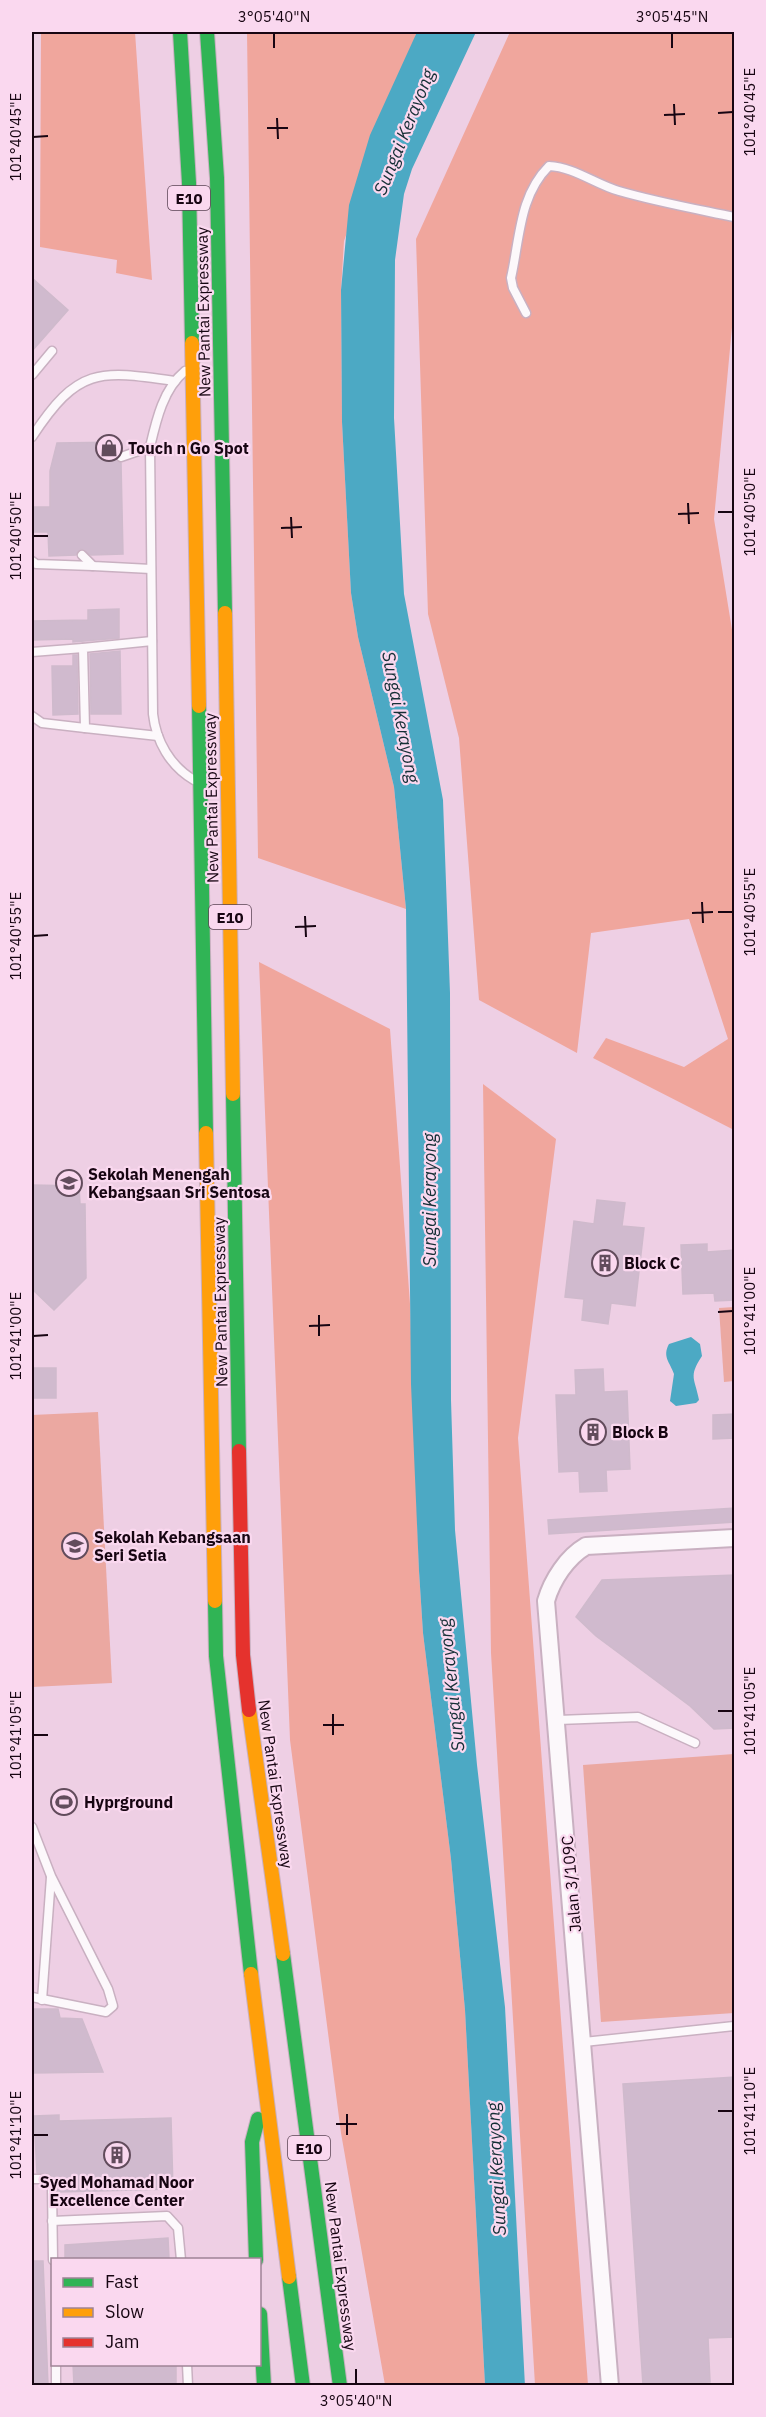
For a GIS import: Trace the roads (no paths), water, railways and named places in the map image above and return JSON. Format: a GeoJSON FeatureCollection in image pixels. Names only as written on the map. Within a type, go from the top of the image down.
{"type":"FeatureCollection","features":[{"type":"Feature","properties":{"kind":"highway","name":"New Pantai Expressway"},"geometry":{"type":"LineString","coordinates":[[180,32],[189,183],[216,1656],[265,2092],[303,2385]]}},
{"type":"Feature","properties":{"kind":"highway","name":"New Pantai Expressway"},"geometry":{"type":"LineString","coordinates":[[207,32],[217,190],[243,1655],[258,1786],[294,2027],[340,2385]]}},
{"type":"Feature","properties":{"kind":"highway"},"geometry":{"type":"LineString","coordinates":[[256,2258],[252,2142],[265,2092]]}},
{"type":"Feature","properties":{"kind":"highway"},"geometry":{"type":"LineString","coordinates":[[261,2332],[264,2385]]}},
{"type":"Feature","properties":{"kind":"street","name":"Jalan 3/109C"},"geometry":{"type":"LineString","coordinates":[[610,2385],[558,1720],[546,1601],[549,1590],[572,1554],[586,1546],[735,1538]]}},
{"type":"Feature","properties":{"kind":"lane"},"geometry":{"type":"LineString","coordinates":[[526,313],[513,288],[511,278],[523,208],[540,176],[549,166],[565,167],[590,181],[619,191],[735,217]]}},
{"type":"Feature","properties":{"kind":"lane"},"geometry":{"type":"LineString","coordinates":[[32,375],[52,351]]}},
{"type":"Feature","properties":{"kind":"lane"},"geometry":{"type":"LineString","coordinates":[[193,364],[175,381],[157,417],[150,447],[153,714],[158,736],[178,771],[200,783]]}},
{"type":"Feature","properties":{"kind":"lane"},"geometry":{"type":"LineString","coordinates":[[32,437],[59,400],[88,378],[113,375],[175,381]]}},
{"type":"Feature","properties":{"kind":"lane"},"geometry":{"type":"LineString","coordinates":[[121,457],[150,447]]}},
{"type":"Feature","properties":{"kind":"lane"},"geometry":{"type":"LineString","coordinates":[[82,555],[93,566]]}},
{"type":"Feature","properties":{"kind":"lane"},"geometry":{"type":"LineString","coordinates":[[32,561],[36,564],[151,569]]}},
{"type":"Feature","properties":{"kind":"lane"},"geometry":{"type":"LineString","coordinates":[[32,652],[152,641]]}},
{"type":"Feature","properties":{"kind":"lane"},"geometry":{"type":"LineString","coordinates":[[83,648],[85,728]]}},
{"type":"Feature","properties":{"kind":"lane"},"geometry":{"type":"LineString","coordinates":[[32,716],[42,723],[158,736]]}},
{"type":"Feature","properties":{"kind":"lane"},"geometry":{"type":"LineString","coordinates":[[558,1720],[638,1717],[695,1743]]}},
{"type":"Feature","properties":{"kind":"lane"},"geometry":{"type":"LineString","coordinates":[[32,1828],[51,1876],[108,1989],[113,2006],[106,2012],[32,1997]]}},
{"type":"Feature","properties":{"kind":"lane"},"geometry":{"type":"LineString","coordinates":[[42,2000],[51,1876]]}},
{"type":"Feature","properties":{"kind":"lane"},"geometry":{"type":"LineString","coordinates":[[584,2042],[735,2026]]}},
{"type":"Feature","properties":{"kind":"lane"},"geometry":{"type":"LineString","coordinates":[[32,2179],[46,2179],[52,2188],[53,2258]]}},
{"type":"Feature","properties":{"kind":"lane"},"geometry":{"type":"LineString","coordinates":[[52,2221],[167,2216],[178,2228],[181,2258]]}},
{"type":"Feature","properties":{"kind":"lane"},"geometry":{"type":"LineString","coordinates":[[56,2366],[56,2385]]}},
{"type":"Feature","properties":{"kind":"lane"},"geometry":{"type":"LineString","coordinates":[[187,2366],[188,2385]]}},
{"type":"Feature","properties":{"kind":"water","name":"Sungai Kerayong"},"geometry":{"type":"Polygon","coordinates":[[[417,32],[476,32],[412,169],[404,194],[395,260],[394,418],[404,594],[443,800],[450,993],[451,1400],[455,1530],[477,1765],[505,2007],[525,2386],[485,2385],[465,2010],[451,1859],[423,1633],[419,1571],[411,1384],[406,909],[394,787],[358,637],[351,593],[342,422],[341,290],[349,205],[370,135],[417,32]]]}},
{"type":"Feature","properties":{"kind":"water"},"geometry":{"type":"Polygon","coordinates":[[[691,1337],[700,1344],[702,1356],[694,1373],[699,1400],[696,1403],[676,1406],[670,1401],[674,1374],[666,1352],[669,1344],[691,1337]]]}},
{"type":"Feature","properties":{"kind":"place","name":"Touch n Go Spot"},"geometry":{"type":"Point","coordinates":[109,448]}},
{"type":"Feature","properties":{"kind":"place","name":"Sekolah Menengah Kebangsaan Sri Sentosa"},"geometry":{"type":"Point","coordinates":[69,1183]}},
{"type":"Feature","properties":{"kind":"place","name":"Block C"},"geometry":{"type":"Point","coordinates":[605,1263]}},
{"type":"Feature","properties":{"kind":"place","name":"Block B"},"geometry":{"type":"Point","coordinates":[593,1432]}},
{"type":"Feature","properties":{"kind":"place","name":"Sekolah Kebangsaan Seri Setia"},"geometry":{"type":"Point","coordinates":[75,1546]}},
{"type":"Feature","properties":{"kind":"place","name":"Hyprground"},"geometry":{"type":"Point","coordinates":[64,1802]}},
{"type":"Feature","properties":{"kind":"place","name":"Syed Mohamad Noor Excellence Center"},"geometry":{"type":"Point","coordinates":[117,2155]}}]}
